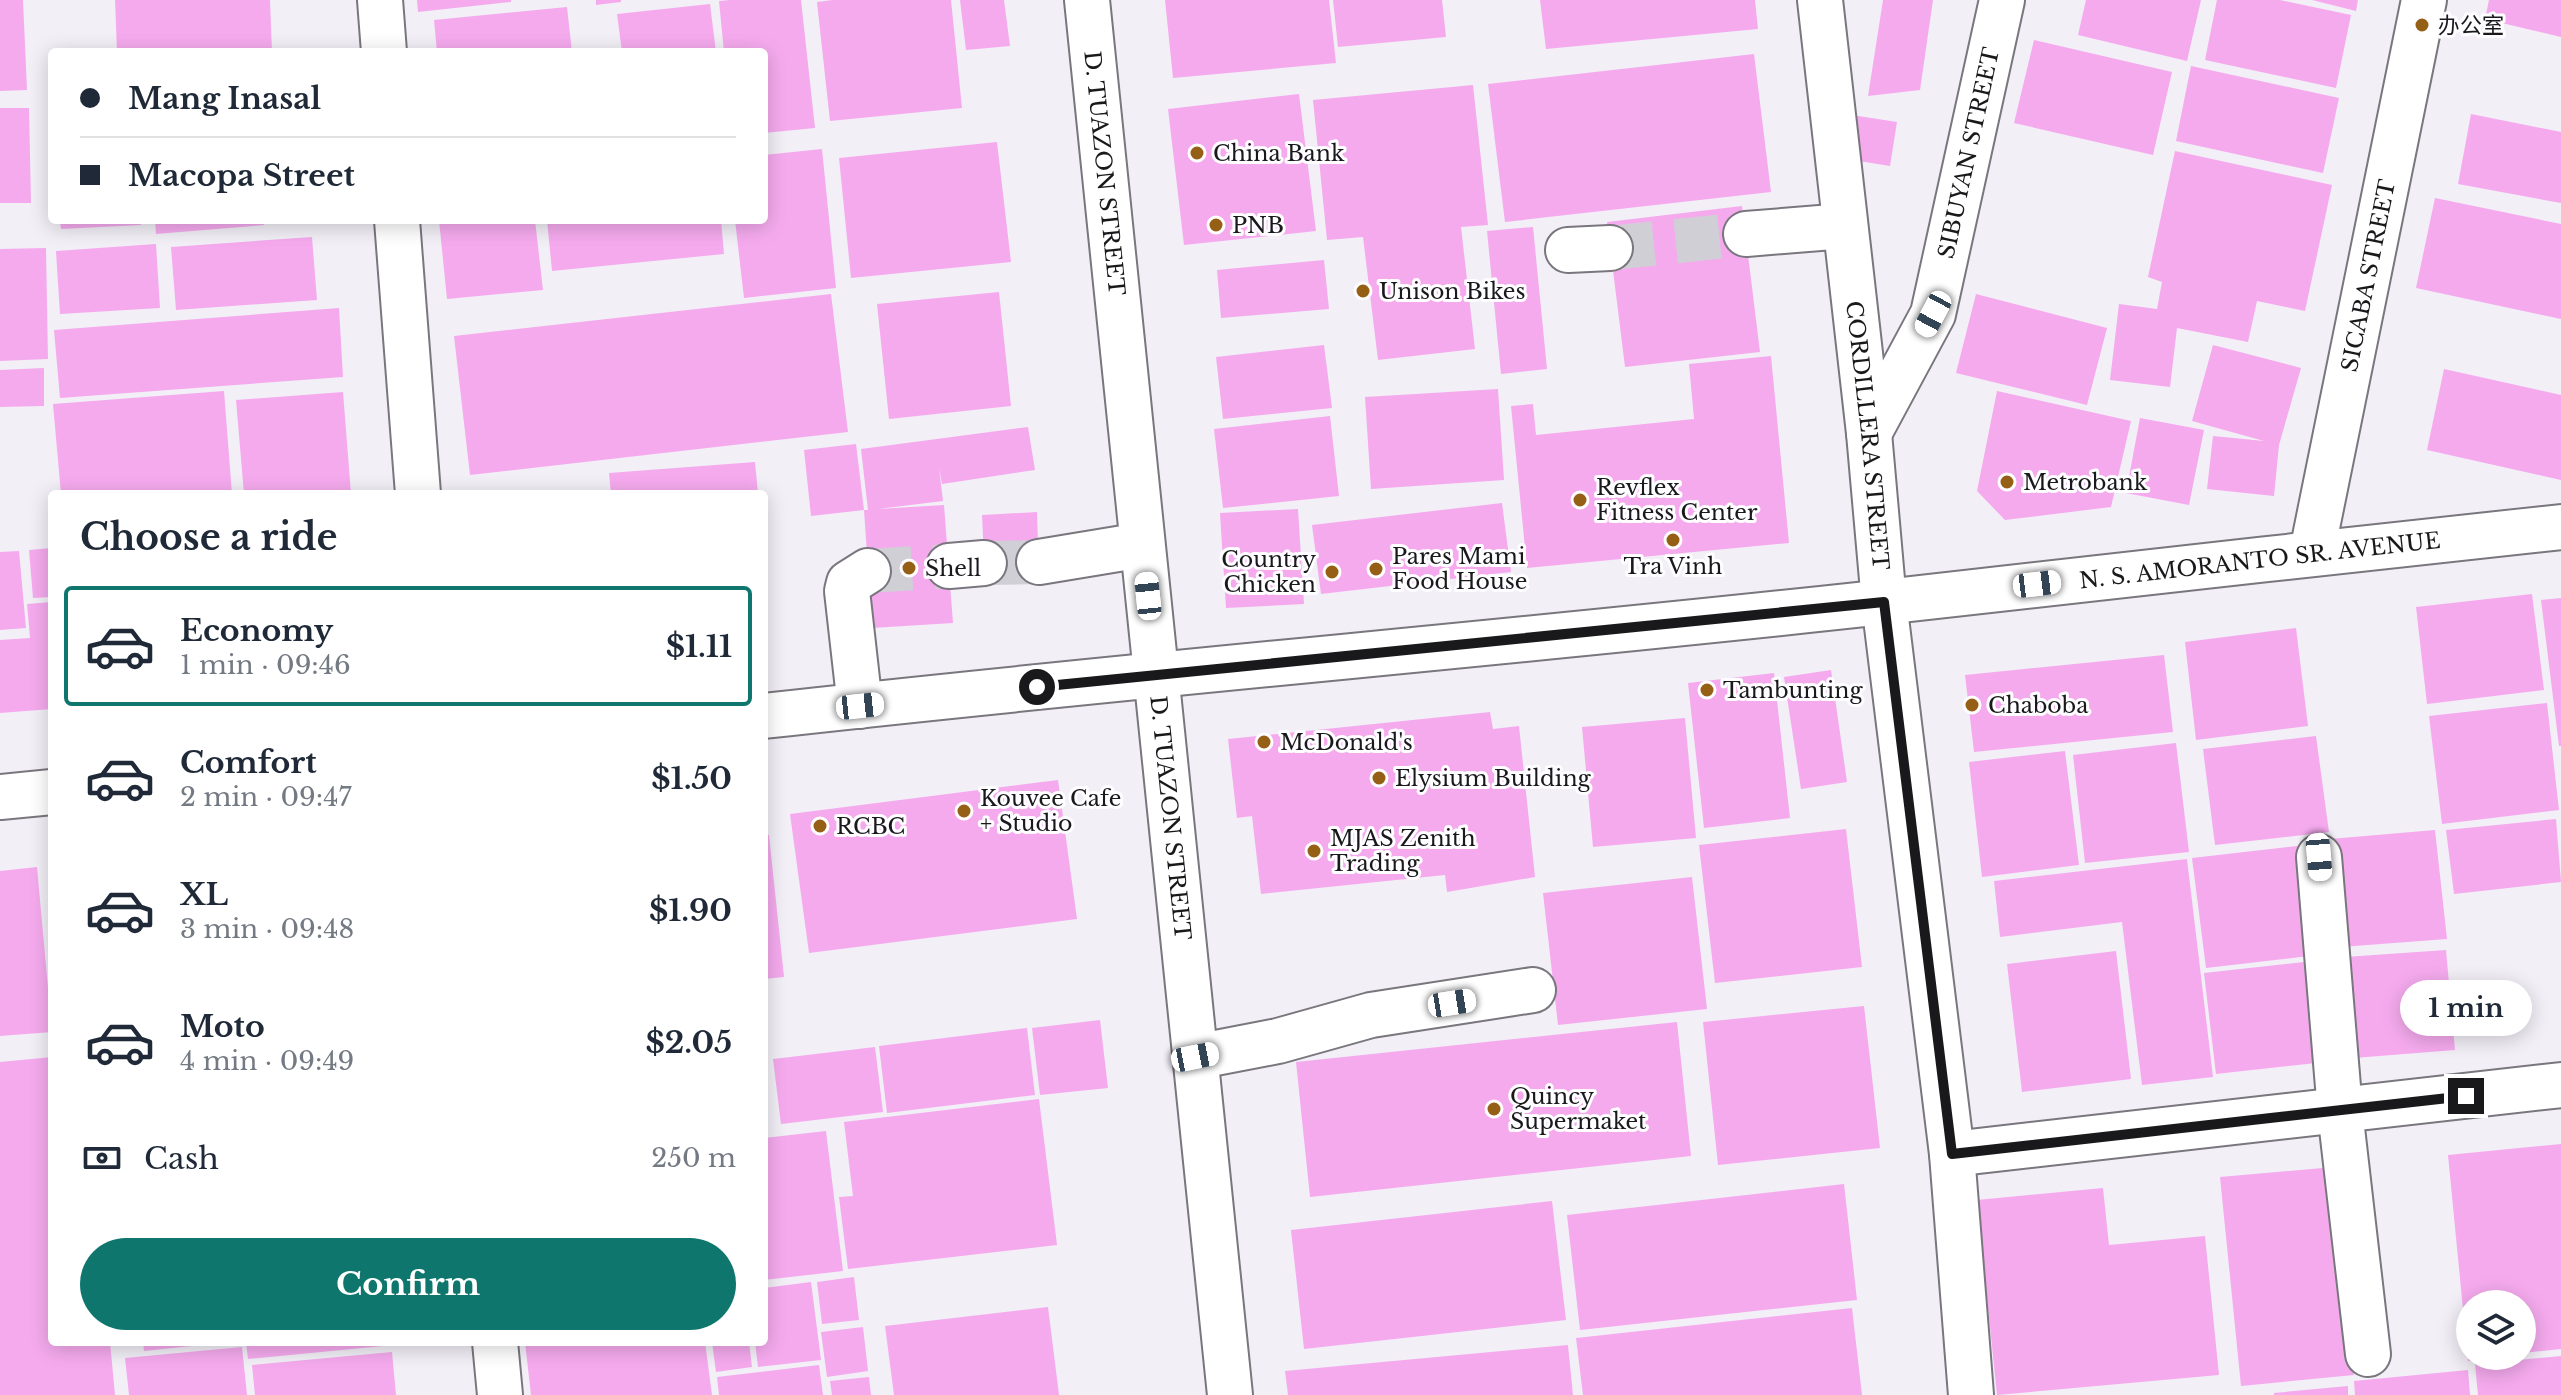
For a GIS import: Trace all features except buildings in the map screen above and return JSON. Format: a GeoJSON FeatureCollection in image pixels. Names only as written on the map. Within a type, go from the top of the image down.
{"type":"FeatureCollection","features":[{"type":"Feature","properties":{"kind":"street"},"geometry":{"type":"LineString","coordinates":[[380,0],[384,48]]}},
{"type":"Feature","properties":{"kind":"street","name":"D. TUAZON STREET"},"geometry":{"type":"LineString","coordinates":[[1087,0],[1230,1395]]}},
{"type":"Feature","properties":{"kind":"street","name":"CORDILLERA STREET"},"geometry":{"type":"LineString","coordinates":[[1820,0],[1869,433],[1884,602],[1952,1154],[1971,1395]]}},
{"type":"Feature","properties":{"kind":"street","name":"SIBUYAN STREET"},"geometry":{"type":"LineString","coordinates":[[1869,433],[1933,314],[2002,0]]}},
{"type":"Feature","properties":{"kind":"street","name":"SICABA STREET"},"geometry":{"type":"LineString","coordinates":[[2312,552],[2424,0]]}},
{"type":"Feature","properties":{"kind":"street"},"geometry":{"type":"LineString","coordinates":[[397,224],[418,490]]}},
{"type":"Feature","properties":{"kind":"street"},"geometry":{"type":"LineString","coordinates":[[1746,234],[1845,226]]}},
{"type":"Feature","properties":{"kind":"street"},"geometry":{"type":"LineString","coordinates":[[1568,250],[1610,248]]}},
{"type":"Feature","properties":{"kind":"street","name":"N. S. AMORANTO SR. AVENUE"},"geometry":{"type":"LineString","coordinates":[[768,716],[1884,602],[2312,552],[2561,527]]}},
{"type":"Feature","properties":{"kind":"street"},"geometry":{"type":"LineString","coordinates":[[1039,562],[1142,545]]}},
{"type":"Feature","properties":{"kind":"street"},"geometry":{"type":"LineString","coordinates":[[860,706],[847,591],[849,583],[868,571]]}},
{"type":"Feature","properties":{"kind":"street"},"geometry":{"type":"LineString","coordinates":[[0,797],[48,792]]}},
{"type":"Feature","properties":{"kind":"street"},"geometry":{"type":"LineString","coordinates":[[2319,857],[2340,1111],[2368,1354]]}},
{"type":"Feature","properties":{"kind":"street"},"geometry":{"type":"LineString","coordinates":[[1195,1057],[1278,1041],[1371,1015],[1533,990]]}},
{"type":"Feature","properties":{"kind":"street"},"geometry":{"type":"LineString","coordinates":[[1952,1154],[2561,1085]]}},
{"type":"Feature","properties":{"kind":"street"},"geometry":{"type":"LineString","coordinates":[[495,1346],[500,1395]]}},
{"type":"Feature","properties":{"kind":"tunnel"},"geometry":{"type":"LineString","coordinates":[[1610,248],[1746,234]]}},
{"type":"Feature","properties":{"kind":"tunnel"},"geometry":{"type":"LineString","coordinates":[[984,563],[1039,562]]}},
{"type":"Feature","properties":{"kind":"tunnel"},"geometry":{"type":"LineString","coordinates":[[868,571],[949,566]]}},
{"type":"Feature","properties":{"kind":"place","name":"办公室"},"geometry":{"type":"Point","coordinates":[2422,25]}},
{"type":"Feature","properties":{"kind":"place","name":"China Bank"},"geometry":{"type":"Point","coordinates":[1197,153]}},
{"type":"Feature","properties":{"kind":"place","name":"PNB"},"geometry":{"type":"Point","coordinates":[1216,225]}},
{"type":"Feature","properties":{"kind":"place","name":"Unison Bikes"},"geometry":{"type":"Point","coordinates":[1363,291]}},
{"type":"Feature","properties":{"kind":"place","name":"Metrobank"},"geometry":{"type":"Point","coordinates":[2007,482]}},
{"type":"Feature","properties":{"kind":"place","name":"Revflex Fitness Center"},"geometry":{"type":"Point","coordinates":[1580,500]}},
{"type":"Feature","properties":{"kind":"place","name":"Tra Vinh"},"geometry":{"type":"Point","coordinates":[1673,540]}},
{"type":"Feature","properties":{"kind":"place","name":"Shell"},"geometry":{"type":"Point","coordinates":[909,568]}},
{"type":"Feature","properties":{"kind":"place","name":"Pares Mami Food House"},"geometry":{"type":"Point","coordinates":[1376,569]}},
{"type":"Feature","properties":{"kind":"place","name":"Country Chicken"},"geometry":{"type":"Point","coordinates":[1332,572]}},
{"type":"Feature","properties":{"kind":"place","name":"Tambunting"},"geometry":{"type":"Point","coordinates":[1707,690]}},
{"type":"Feature","properties":{"kind":"place","name":"Chaboba"},"geometry":{"type":"Point","coordinates":[1972,705]}},
{"type":"Feature","properties":{"kind":"place","name":"McDonald's"},"geometry":{"type":"Point","coordinates":[1264,742]}},
{"type":"Feature","properties":{"kind":"place","name":"Elysium Building"},"geometry":{"type":"Point","coordinates":[1379,778]}},
{"type":"Feature","properties":{"kind":"place","name":"Kouvee Cafe + Studio"},"geometry":{"type":"Point","coordinates":[964,811]}},
{"type":"Feature","properties":{"kind":"place","name":"RCBC"},"geometry":{"type":"Point","coordinates":[820,826]}},
{"type":"Feature","properties":{"kind":"place","name":"MJAS Zenith Trading"},"geometry":{"type":"Point","coordinates":[1314,851]}},
{"type":"Feature","properties":{"kind":"place","name":"Quincy Supermaket"},"geometry":{"type":"Point","coordinates":[1494,1109]}},
{"type":"Feature","properties":{"kind":"route"},"geometry":{"type":"LineString","coordinates":[[1037,687],[1884,602],[1952,1154],[2466,1096]]}}]}
